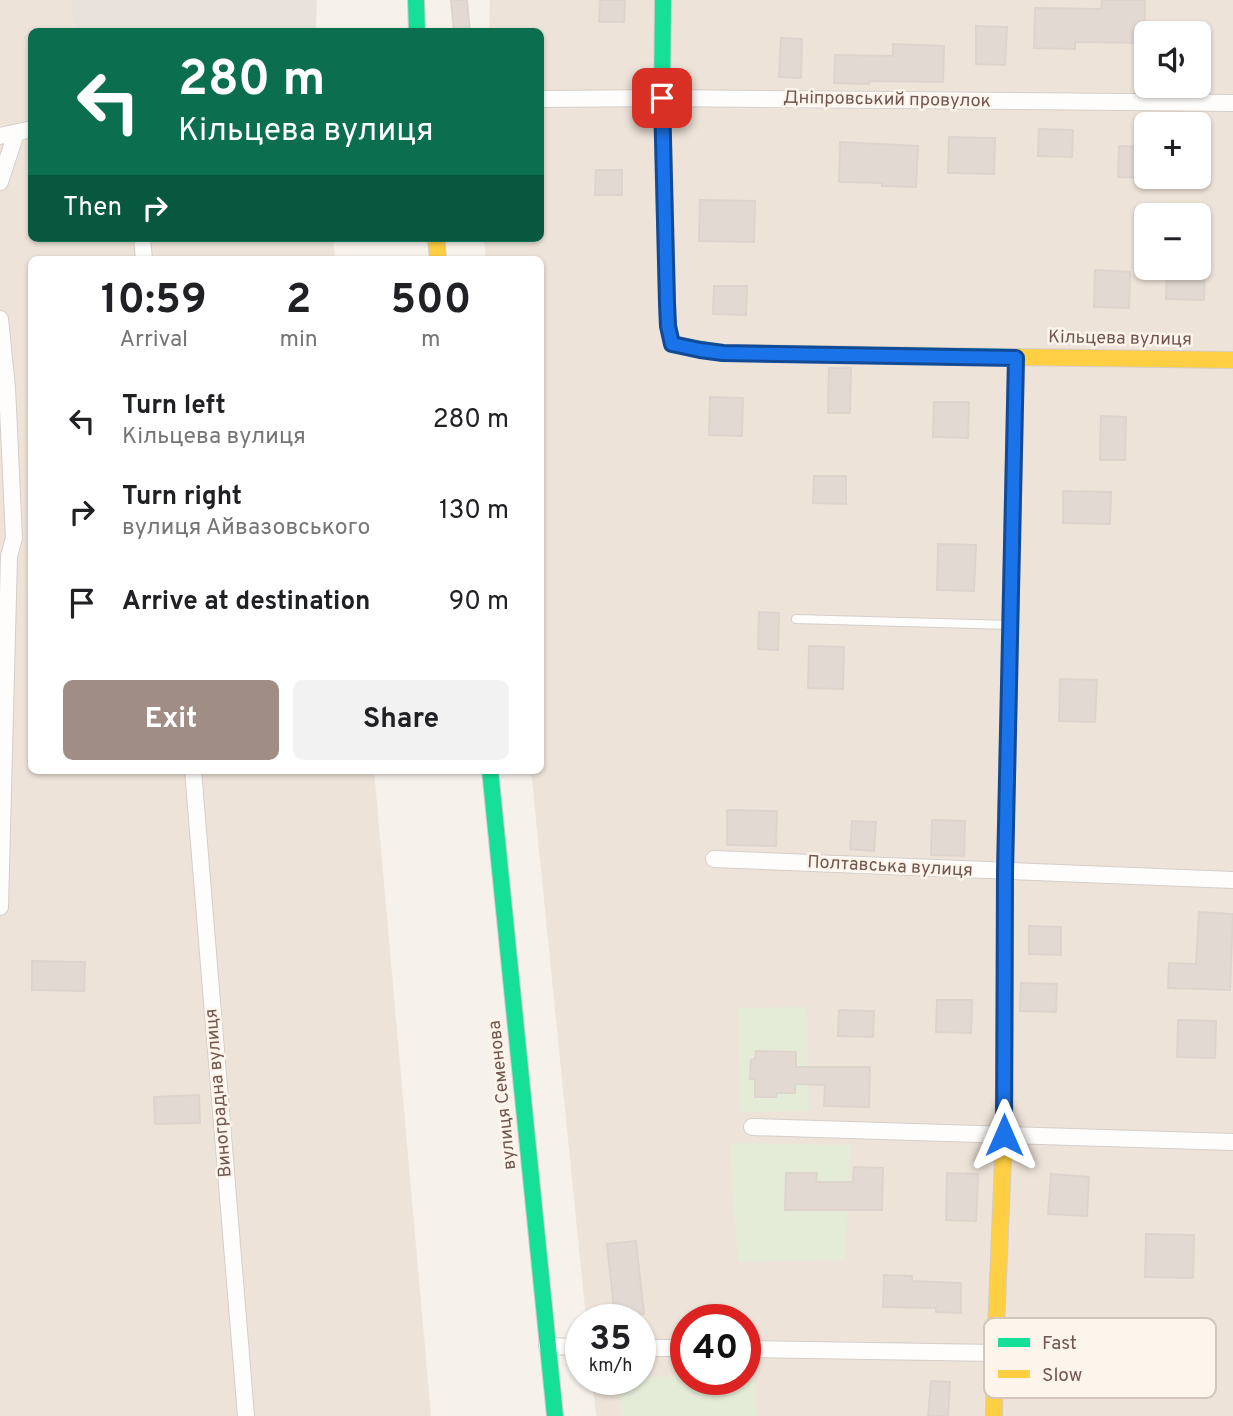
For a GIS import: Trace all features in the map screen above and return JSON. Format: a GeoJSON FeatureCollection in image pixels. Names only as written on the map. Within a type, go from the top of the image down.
{"type":"FeatureCollection","features":[{"type":"Feature","properties":{"kind":"main road"},"geometry":{"type":"LineString","coordinates":[[416,0],[417,28]]}},
{"type":"Feature","properties":{"kind":"main road"},"geometry":{"type":"LineString","coordinates":[[662,98],[663,0]]}},
{"type":"Feature","properties":{"kind":"main road","name":"Кільцева вулиця"},"geometry":{"type":"LineString","coordinates":[[662,98],[667,303],[672,344],[723,353],[1233,360]]}},
{"type":"Feature","properties":{"kind":"main road"},"geometry":{"type":"LineString","coordinates":[[996,1318],[1004,1135],[1005,872],[1016,358]]}},
{"type":"Feature","properties":{"kind":"main road","name":"вулиця Семенова"},"geometry":{"type":"LineString","coordinates":[[489,774],[555,1416]]}},
{"type":"Feature","properties":{"kind":"main road"},"geometry":{"type":"LineString","coordinates":[[994,1398],[994,1416]]}},
{"type":"Feature","properties":{"kind":"street","name":"Дніпровський провулок"},"geometry":{"type":"LineString","coordinates":[[544,99],[1233,103]]}},
{"type":"Feature","properties":{"kind":"street"},"geometry":{"type":"LineString","coordinates":[[0,136],[24,131]]}},
{"type":"Feature","properties":{"kind":"street"},"geometry":{"type":"LineString","coordinates":[[0,182],[24,131]]}},
{"type":"Feature","properties":{"kind":"street"},"geometry":{"type":"LineString","coordinates":[[0,319],[7,388],[14,538],[4,558],[0,907]]}},
{"type":"Feature","properties":{"kind":"street","name":"Виноградна вулиця"},"geometry":{"type":"LineString","coordinates":[[193,774],[246,1416]]}},
{"type":"Feature","properties":{"kind":"street","name":"Полтавська вулиця"},"geometry":{"type":"LineString","coordinates":[[714,859],[1233,880]]}},
{"type":"Feature","properties":{"kind":"street"},"geometry":{"type":"LineString","coordinates":[[752,1127],[1233,1142]]}},
{"type":"Feature","properties":{"kind":"street"},"geometry":{"type":"LineString","coordinates":[[547,1346],[565,1347]]}},
{"type":"Feature","properties":{"kind":"street"},"geometry":{"type":"LineString","coordinates":[[761,1349],[984,1353]]}},
{"type":"Feature","properties":{"kind":"lane"},"geometry":{"type":"LineString","coordinates":[[796,619],[1010,625]]}},
{"type":"Feature","properties":{"kind":"shaded area"},"geometry":{"type":"Polygon","coordinates":[[[0,0],[71,0],[74,28],[28,28],[28,242],[333,242],[335,256],[28,256],[28,774],[374,774],[431,1416],[0,1416],[0,0]]]}},
{"type":"Feature","properties":{"kind":"shaded area"},"geometry":{"type":"Polygon","coordinates":[[[71,0],[317,0],[316,28],[74,28],[71,0]]]}},
{"type":"Feature","properties":{"kind":"shaded area"},"geometry":{"type":"Polygon","coordinates":[[[490,0],[1233,0],[1233,1416],[596,1416],[594,1395],[656,1395],[656,1304],[584,1304],[531,774],[544,774],[544,256],[486,256],[484,242],[544,242],[544,28],[489,28],[490,0]]]}},
{"type":"Feature","properties":{"kind":"green space"},"geometry":{"type":"Polygon","coordinates":[[[807,1007],[809,1111],[740,1112],[738,1008],[807,1007]]]}},
{"type":"Feature","properties":{"kind":"green space"},"geometry":{"type":"Polygon","coordinates":[[[729,1143],[851,1145],[845,1260],[738,1262],[729,1143]]]}},
{"type":"Feature","properties":{"kind":"green space"},"geometry":{"type":"Polygon","coordinates":[[[670,1376],[670,1395],[756,1395],[757,1416],[621,1416],[620,1395],[656,1395],[656,1377],[670,1376]]]}},
{"type":"Feature","properties":{"kind":"building"},"geometry":{"type":"Polygon","coordinates":[[[451,0],[467,0],[470,28],[454,28],[451,0]]]}},
{"type":"Feature","properties":{"kind":"building"},"geometry":{"type":"Polygon","coordinates":[[[600,0],[625,0],[624,22],[599,22],[600,0]]]}},
{"type":"Feature","properties":{"kind":"building"},"geometry":{"type":"Polygon","coordinates":[[[1102,0],[1145,0],[1145,21],[1134,21],[1134,43],[1075,42],[1075,49],[1034,48],[1035,8],[1101,9],[1102,0]]]}},
{"type":"Feature","properties":{"kind":"building"},"geometry":{"type":"Polygon","coordinates":[[[976,26],[1007,27],[1005,65],[976,64],[976,26]]]}},
{"type":"Feature","properties":{"kind":"building"},"geometry":{"type":"Polygon","coordinates":[[[781,38],[802,39],[801,78],[779,77],[781,38]]]}},
{"type":"Feature","properties":{"kind":"building"},"geometry":{"type":"Polygon","coordinates":[[[893,44],[944,46],[943,82],[834,83],[835,55],[893,56],[893,44]]]}},
{"type":"Feature","properties":{"kind":"building"},"geometry":{"type":"Polygon","coordinates":[[[1039,129],[1073,130],[1072,157],[1038,156],[1039,129]]]}},
{"type":"Feature","properties":{"kind":"building"},"geometry":{"type":"Polygon","coordinates":[[[949,137],[995,138],[994,174],[948,173],[949,137]]]}},
{"type":"Feature","properties":{"kind":"building"},"geometry":{"type":"Polygon","coordinates":[[[840,142],[918,146],[916,187],[839,182],[840,142]]]}},
{"type":"Feature","properties":{"kind":"building"},"geometry":{"type":"Polygon","coordinates":[[[1119,146],[1134,147],[1134,178],[1118,177],[1119,146]]]}},
{"type":"Feature","properties":{"kind":"building"},"geometry":{"type":"Polygon","coordinates":[[[596,170],[622,170],[622,195],[595,195],[596,170]]]}},
{"type":"Feature","properties":{"kind":"building"},"geometry":{"type":"Polygon","coordinates":[[[700,200],[755,201],[754,242],[699,241],[700,200]]]}},
{"type":"Feature","properties":{"kind":"building"},"geometry":{"type":"Polygon","coordinates":[[[1095,270],[1130,272],[1129,308],[1094,307],[1095,270]]]}},
{"type":"Feature","properties":{"kind":"building"},"geometry":{"type":"Polygon","coordinates":[[[1167,280],[1205,280],[1204,300],[1166,299],[1167,280]]]}},
{"type":"Feature","properties":{"kind":"building"},"geometry":{"type":"Polygon","coordinates":[[[714,286],[747,286],[746,315],[713,314],[714,286]]]}},
{"type":"Feature","properties":{"kind":"building"},"geometry":{"type":"Polygon","coordinates":[[[829,368],[851,368],[850,413],[828,413],[829,368]]]}},
{"type":"Feature","properties":{"kind":"building"},"geometry":{"type":"Polygon","coordinates":[[[710,397],[743,398],[742,436],[709,435],[710,397]]]}},
{"type":"Feature","properties":{"kind":"building"},"geometry":{"type":"Polygon","coordinates":[[[934,402],[969,402],[968,438],[933,437],[934,402]]]}},
{"type":"Feature","properties":{"kind":"building"},"geometry":{"type":"Polygon","coordinates":[[[1101,416],[1126,417],[1125,460],[1100,460],[1101,416]]]}},
{"type":"Feature","properties":{"kind":"building"},"geometry":{"type":"Polygon","coordinates":[[[814,476],[846,476],[846,504],[813,503],[814,476]]]}},
{"type":"Feature","properties":{"kind":"building"},"geometry":{"type":"Polygon","coordinates":[[[1063,491],[1111,492],[1110,524],[1063,523],[1063,491]]]}},
{"type":"Feature","properties":{"kind":"building"},"geometry":{"type":"Polygon","coordinates":[[[938,544],[976,545],[974,591],[937,590],[938,544]]]}},
{"type":"Feature","properties":{"kind":"building"},"geometry":{"type":"Polygon","coordinates":[[[759,612],[779,613],[778,650],[758,649],[759,612]]]}},
{"type":"Feature","properties":{"kind":"building"},"geometry":{"type":"Polygon","coordinates":[[[809,646],[844,647],[843,689],[808,688],[809,646]]]}},
{"type":"Feature","properties":{"kind":"building"},"geometry":{"type":"Polygon","coordinates":[[[1060,679],[1097,680],[1095,722],[1059,721],[1060,679]]]}},
{"type":"Feature","properties":{"kind":"building"},"geometry":{"type":"Polygon","coordinates":[[[727,810],[777,811],[776,846],[727,845],[727,810]]]}},
{"type":"Feature","properties":{"kind":"building"},"geometry":{"type":"Polygon","coordinates":[[[932,820],[965,821],[964,856],[931,855],[932,820]]]}},
{"type":"Feature","properties":{"kind":"building"},"geometry":{"type":"Polygon","coordinates":[[[852,821],[876,822],[874,851],[850,849],[852,821]]]}},
{"type":"Feature","properties":{"kind":"building"},"geometry":{"type":"Polygon","coordinates":[[[1199,912],[1233,914],[1230,990],[1168,988],[1169,963],[1196,964],[1199,912]]]}},
{"type":"Feature","properties":{"kind":"building"},"geometry":{"type":"Polygon","coordinates":[[[1029,926],[1061,927],[1061,955],[1029,954],[1029,926]]]}},
{"type":"Feature","properties":{"kind":"building"},"geometry":{"type":"Polygon","coordinates":[[[32,961],[85,962],[84,991],[32,990],[32,961]]]}},
{"type":"Feature","properties":{"kind":"building"},"geometry":{"type":"Polygon","coordinates":[[[1021,983],[1057,984],[1056,1012],[1020,1011],[1021,983]]]}},
{"type":"Feature","properties":{"kind":"building"},"geometry":{"type":"Polygon","coordinates":[[[937,1000],[972,1000],[971,1033],[936,1032],[937,1000]]]}},
{"type":"Feature","properties":{"kind":"building"},"geometry":{"type":"Polygon","coordinates":[[[839,1010],[874,1011],[873,1037],[838,1036],[839,1010]]]}},
{"type":"Feature","properties":{"kind":"building"},"geometry":{"type":"Polygon","coordinates":[[[1178,1020],[1216,1021],[1215,1058],[1177,1057],[1178,1020]]]}},
{"type":"Feature","properties":{"kind":"building"},"geometry":{"type":"Polygon","coordinates":[[[756,1051],[796,1052],[796,1067],[870,1067],[869,1107],[824,1106],[825,1085],[795,1084],[795,1093],[755,1097],[755,1079],[750,1079],[751,1060],[755,1059],[756,1051]]]}},
{"type":"Feature","properties":{"kind":"building"},"geometry":{"type":"Polygon","coordinates":[[[199,1095],[200,1123],[155,1124],[154,1097],[199,1095]]]}},
{"type":"Feature","properties":{"kind":"building"},"geometry":{"type":"Polygon","coordinates":[[[854,1167],[883,1168],[882,1210],[785,1210],[786,1173],[817,1173],[816,1182],[853,1182],[854,1167]]]}},
{"type":"Feature","properties":{"kind":"building"},"geometry":{"type":"Polygon","coordinates":[[[947,1173],[978,1174],[976,1221],[946,1220],[947,1173]]]}},
{"type":"Feature","properties":{"kind":"building"},"geometry":{"type":"Polygon","coordinates":[[[1051,1174],[1089,1177],[1087,1216],[1048,1214],[1051,1174]]]}},
{"type":"Feature","properties":{"kind":"building"},"geometry":{"type":"Polygon","coordinates":[[[1146,1234],[1194,1235],[1193,1278],[1145,1277],[1146,1234]]]}},
{"type":"Feature","properties":{"kind":"building"},"geometry":{"type":"Polygon","coordinates":[[[636,1241],[643,1304],[613,1304],[607,1244],[636,1241]]]}},
{"type":"Feature","properties":{"kind":"building"},"geometry":{"type":"Polygon","coordinates":[[[884,1275],[912,1276],[912,1281],[961,1283],[961,1313],[936,1312],[936,1308],[883,1307],[884,1275]]]}},
{"type":"Feature","properties":{"kind":"building"},"geometry":{"type":"Polygon","coordinates":[[[931,1381],[950,1382],[948,1416],[928,1416],[931,1381]]]}},
{"type":"Feature","properties":{"kind":"traffic: fast"},"geometry":{"type":"LineString","coordinates":[[416,0],[417,28]]}},
{"type":"Feature","properties":{"kind":"traffic: fast"},"geometry":{"type":"LineString","coordinates":[[663,0],[662,98],[667,303],[672,344],[723,353],[1016,357]]}},
{"type":"Feature","properties":{"kind":"traffic: fast"},"geometry":{"type":"LineString","coordinates":[[1005,998],[1005,872],[1016,358]]}},
{"type":"Feature","properties":{"kind":"traffic: fast"},"geometry":{"type":"LineString","coordinates":[[490,774],[555,1416]]}},
{"type":"Feature","properties":{"kind":"traffic: slow"},"geometry":{"type":"LineString","coordinates":[[436,242],[438,256]]}},
{"type":"Feature","properties":{"kind":"traffic: slow"},"geometry":{"type":"LineString","coordinates":[[1016,357],[1233,360]]}},
{"type":"Feature","properties":{"kind":"traffic: slow"},"geometry":{"type":"LineString","coordinates":[[996,1318],[1004,1135],[1005,998]]}},
{"type":"Feature","properties":{"kind":"traffic: slow"},"geometry":{"type":"LineString","coordinates":[[994,1398],[994,1416]]}},
{"type":"Feature","properties":{"kind":"route"},"geometry":{"type":"LineString","coordinates":[[662,98],[667,303],[672,344],[723,353],[1016,358],[1005,872],[1004,1135]]}}]}
